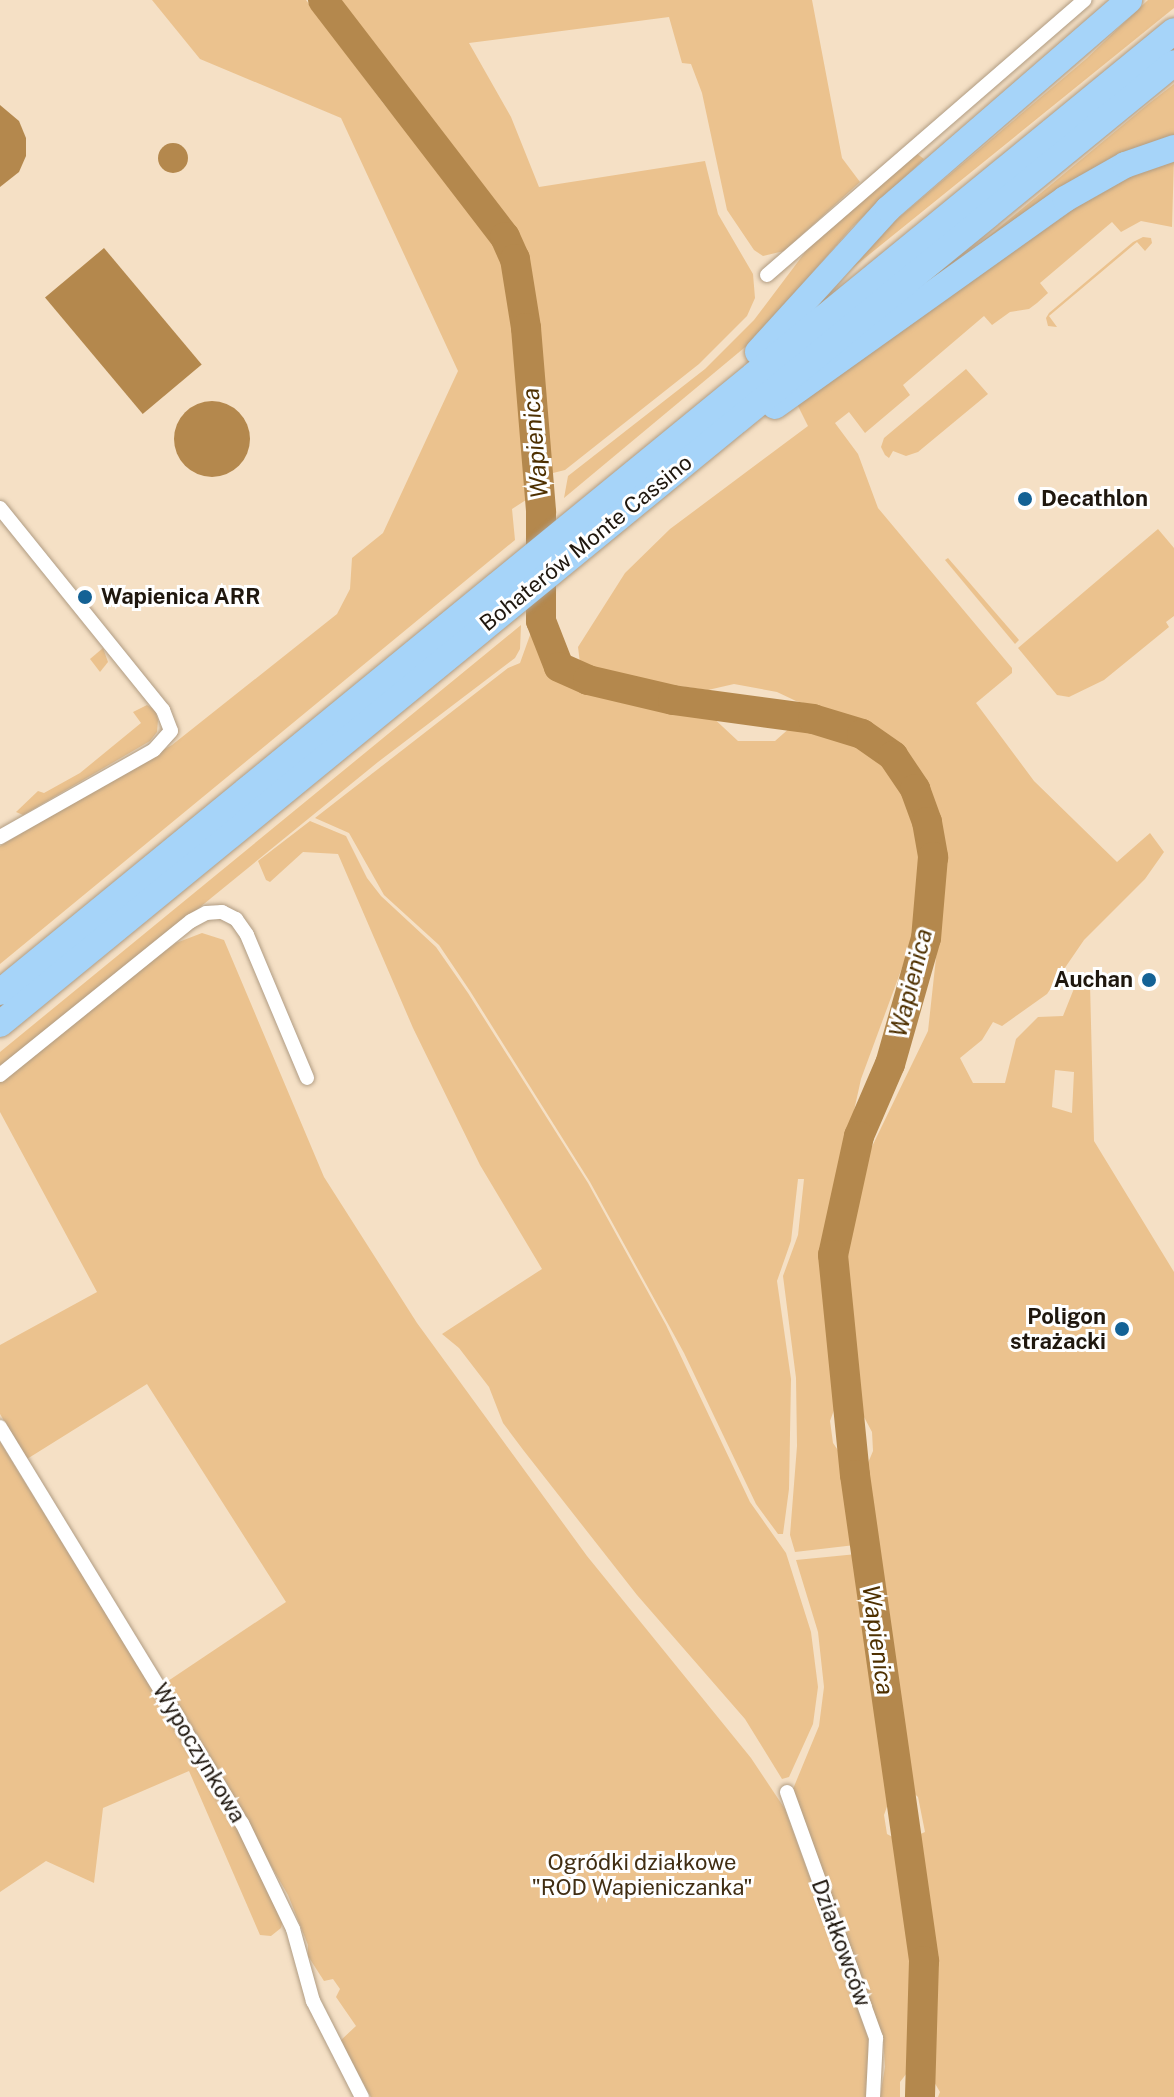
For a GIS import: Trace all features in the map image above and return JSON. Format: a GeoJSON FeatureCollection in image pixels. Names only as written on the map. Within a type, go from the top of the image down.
{"type":"FeatureCollection","features":[{"type":"Feature","properties":{"kind":"highway"},"geometry":{"type":"LineString","coordinates":[[692,423],[888,209],[1129,0]]}},
{"type":"Feature","properties":{"kind":"highway","name":"Bohaterów Monte Cassino"},"geometry":{"type":"LineString","coordinates":[[0,992],[1174,31]]}},
{"type":"Feature","properties":{"kind":"highway","name":"Bohaterów Monte Cassino"},"geometry":{"type":"LineString","coordinates":[[0,1024],[1174,63]]}},
{"type":"Feature","properties":{"kind":"highway"},"geometry":{"type":"LineString","coordinates":[[668,476],[809,384],[1065,199],[1125,165],[1174,148]]}},
{"type":"Feature","properties":{"kind":"street"},"geometry":{"type":"LineString","coordinates":[[767,275],[1085,0]]}},
{"type":"Feature","properties":{"kind":"street"},"geometry":{"type":"LineString","coordinates":[[0,508],[163,710],[171,731],[154,750],[0,837]]}},
{"type":"Feature","properties":{"kind":"street"},"geometry":{"type":"LineString","coordinates":[[0,1075],[191,921],[206,913],[222,912],[236,919],[247,935],[307,1078]]}},
{"type":"Feature","properties":{"kind":"street","name":"Wypoczynkowa"},"geometry":{"type":"LineString","coordinates":[[0,1427],[242,1823],[293,1929],[313,2001],[362,2097]]}},
{"type":"Feature","properties":{"kind":"street","name":"Działkowców"},"geometry":{"type":"LineString","coordinates":[[787,1792],[876,2038],[878,2056],[873,2097]]}},
{"type":"Feature","properties":{"kind":"green space"},"geometry":{"type":"Polygon","coordinates":[[[152,0],[306,0],[383,103],[494,238],[507,276],[514,313],[529,498],[512,509],[515,540],[0,964],[0,846],[172,745],[337,614],[350,589],[352,558],[383,533],[458,371],[341,118],[200,59],[152,0]]]}},
{"type":"Feature","properties":{"kind":"green space"},"geometry":{"type":"Polygon","coordinates":[[[340,0],[812,0],[842,158],[860,182],[784,251],[763,256],[754,250],[727,210],[702,93],[691,64],[682,63],[669,17],[469,43],[511,117],[539,187],[705,161],[718,214],[753,274],[755,298],[747,316],[699,364],[565,470],[553,473],[547,463],[530,265],[512,230],[340,0]]]}},
{"type":"Feature","properties":{"kind":"green space"},"geometry":{"type":"Polygon","coordinates":[[[1148,0],[1174,0],[1174,8],[834,283],[856,254],[1086,59],[1148,0]]]}},
{"type":"Feature","properties":{"kind":"green space"},"geometry":{"type":"Polygon","coordinates":[[[1174,84],[1174,136],[935,281],[1147,105],[1174,84]]]}},
{"type":"Feature","properties":{"kind":"green space"},"geometry":{"type":"Polygon","coordinates":[[[916,153],[924,159],[852,227],[756,338],[564,498],[568,476],[705,369],[754,320],[806,251],[853,205],[916,153]]]}},
{"type":"Feature","properties":{"kind":"green space"},"geometry":{"type":"Polygon","coordinates":[[[1174,157],[1172,227],[1141,221],[1121,232],[1112,222],[1040,283],[1048,293],[1037,303],[1029,309],[1010,312],[992,325],[984,316],[903,385],[910,395],[865,433],[849,412],[835,423],[858,454],[878,508],[1012,668],[1012,673],[976,703],[1034,781],[1117,862],[1150,833],[1164,852],[1145,879],[1084,940],[1047,994],[1002,1026],[993,1022],[982,1040],[960,1058],[973,1083],[1005,1083],[1016,1039],[1038,1017],[1063,1016],[1075,986],[1090,984],[1094,1141],[1174,1272],[1174,2097],[938,2097],[940,2092],[930,2075],[929,1961],[916,1836],[925,1832],[918,1797],[908,1788],[865,1470],[873,1451],[872,1432],[856,1402],[845,1328],[843,1269],[848,1219],[864,1163],[928,1031],[942,903],[941,857],[935,820],[927,794],[911,765],[889,741],[855,717],[796,701],[777,692],[734,684],[708,690],[634,680],[580,663],[578,647],[625,573],[670,529],[808,426],[797,404],[1100,189],[1174,157]],[[1055,1070],[1052,1107],[1072,1113],[1074,1072],[1055,1070]]]}},
{"type":"Feature","properties":{"kind":"green space"},"geometry":{"type":"Polygon","coordinates":[[[1143,237],[1151,238],[1152,243],[1145,251],[1137,242],[1049,316],[1057,327],[1048,326],[1046,318],[1049,313],[1143,237]]]}},
{"type":"Feature","properties":{"kind":"green space"},"geometry":{"type":"Polygon","coordinates":[[[966,369],[988,394],[918,452],[906,456],[893,451],[889,458],[885,455],[881,447],[884,438],[966,369]]]}},
{"type":"Feature","properties":{"kind":"green space"},"geometry":{"type":"Polygon","coordinates":[[[1158,529],[1174,548],[1174,616],[1166,622],[1169,627],[1104,680],[1069,697],[1057,695],[1018,648],[1158,529]]]}},
{"type":"Feature","properties":{"kind":"green space"},"geometry":{"type":"Polygon","coordinates":[[[948,558],[1019,640],[1015,644],[945,560],[948,558]]]}},
{"type":"Feature","properties":{"kind":"green space"},"geometry":{"type":"Polygon","coordinates":[[[534,624],[544,660],[560,677],[594,689],[708,713],[738,741],[775,741],[792,726],[833,732],[876,752],[898,776],[915,821],[923,873],[913,938],[861,1079],[829,1224],[825,1266],[837,1402],[830,1421],[833,1443],[846,1462],[855,1545],[795,1552],[790,1535],[797,1446],[796,1378],[783,1276],[798,1235],[804,1179],[798,1179],[791,1241],[777,1281],[791,1379],[789,1489],[783,1534],[778,1534],[756,1504],[684,1353],[590,1182],[470,991],[439,945],[384,895],[349,833],[315,818],[508,668],[520,663],[534,624]]]}},
{"type":"Feature","properties":{"kind":"green space"},"geometry":{"type":"Polygon","coordinates":[[[521,625],[520,649],[515,658],[378,762],[0,1070],[0,1052],[521,625]]]}},
{"type":"Feature","properties":{"kind":"green space"},"geometry":{"type":"Polygon","coordinates":[[[103,648],[108,662],[100,672],[90,659],[103,648]]]}},
{"type":"Feature","properties":{"kind":"green space"},"geometry":{"type":"Polygon","coordinates":[[[147,705],[155,710],[158,720],[157,732],[150,741],[23,815],[16,812],[38,791],[44,793],[80,773],[141,723],[133,712],[147,705]]]}},
{"type":"Feature","properties":{"kind":"green space"},"geometry":{"type":"Polygon","coordinates":[[[310,821],[346,836],[367,878],[381,896],[436,947],[468,993],[588,1183],[666,1325],[750,1502],[786,1553],[811,1632],[818,1687],[813,1724],[789,1777],[782,1779],[745,1719],[637,1595],[524,1451],[503,1423],[489,1387],[459,1348],[442,1334],[542,1269],[480,1165],[413,1028],[338,854],[303,852],[270,882],[266,880],[258,861],[310,821]]]}},
{"type":"Feature","properties":{"kind":"green space","name":"Ogródki działkowe \"ROD Wapieniczanka\""},"geometry":{"type":"Polygon","coordinates":[[[202,933],[224,940],[324,1177],[417,1323],[587,1556],[751,1758],[785,1809],[868,2038],[870,2067],[866,2097],[371,2097],[340,2041],[356,2026],[336,1997],[340,1989],[333,1979],[324,1981],[308,1956],[308,1945],[288,1895],[165,1683],[286,1602],[147,1384],[27,1459],[0,1414],[0,1345],[97,1292],[0,1112],[0,1081],[121,983],[176,943],[202,933]]]}},
{"type":"Feature","properties":{"kind":"green space"},"geometry":{"type":"Polygon","coordinates":[[[0,1442],[238,1828],[283,1919],[281,1928],[271,1936],[260,1935],[189,1771],[103,1808],[94,1883],[46,1861],[0,1892],[0,1442]]]}},
{"type":"Feature","properties":{"kind":"green space"},"geometry":{"type":"Polygon","coordinates":[[[857,1554],[894,1787],[884,1815],[887,1834],[898,1840],[917,1981],[913,2065],[900,2082],[900,2097],[880,2097],[885,2067],[883,2036],[814,1857],[793,1789],[819,1726],[824,1687],[818,1632],[796,1560],[857,1554]]]}},
{"type":"Feature","properties":{"kind":"shaded area"},"geometry":{"type":"Polygon","coordinates":[[[0,105],[19,121],[26,138],[26,156],[19,172],[0,187],[0,105]]]}},
{"type":"Feature","properties":{"kind":"shaded area"},"geometry":{"type":"Polygon","coordinates":[[[173,143],[184,147],[188,158],[184,169],[173,173],[162,169],[158,158],[162,147],[173,143]]]}},
{"type":"Feature","properties":{"kind":"shaded area"},"geometry":{"type":"Polygon","coordinates":[[[104,248],[202,364],[143,414],[45,297],[104,248]]]}},
{"type":"Feature","properties":{"kind":"shaded area"},"geometry":{"type":"Polygon","coordinates":[[[212,401],[227,404],[239,412],[247,424],[250,439],[247,454],[239,466],[227,474],[212,477],[197,474],[185,466],[177,454],[174,439],[177,424],[185,412],[197,404],[212,401]]]}},
{"type":"Feature","properties":{"kind":"waterway","name":"Wapienica"},"geometry":{"type":"LineString","coordinates":[[323,0],[505,237],[515,259],[526,328],[541,512],[541,621],[559,667],[588,680],[673,700],[813,719],[862,734],[893,756],[915,789],[927,822],[933,857],[926,938],[890,1064],[859,1136],[833,1255],[855,1475],[924,1961],[920,2097]]}},
{"type":"Feature","properties":{"kind":"place","name":"Decathlon"},"geometry":{"type":"Point","coordinates":[1025,499]}},
{"type":"Feature","properties":{"kind":"place","name":"Wapienica ARR"},"geometry":{"type":"Point","coordinates":[85,597]}},
{"type":"Feature","properties":{"kind":"place","name":"Auchan"},"geometry":{"type":"Point","coordinates":[1149,980]}},
{"type":"Feature","properties":{"kind":"place","name":"Poligon strażacki"},"geometry":{"type":"Point","coordinates":[1122,1329]}}]}
